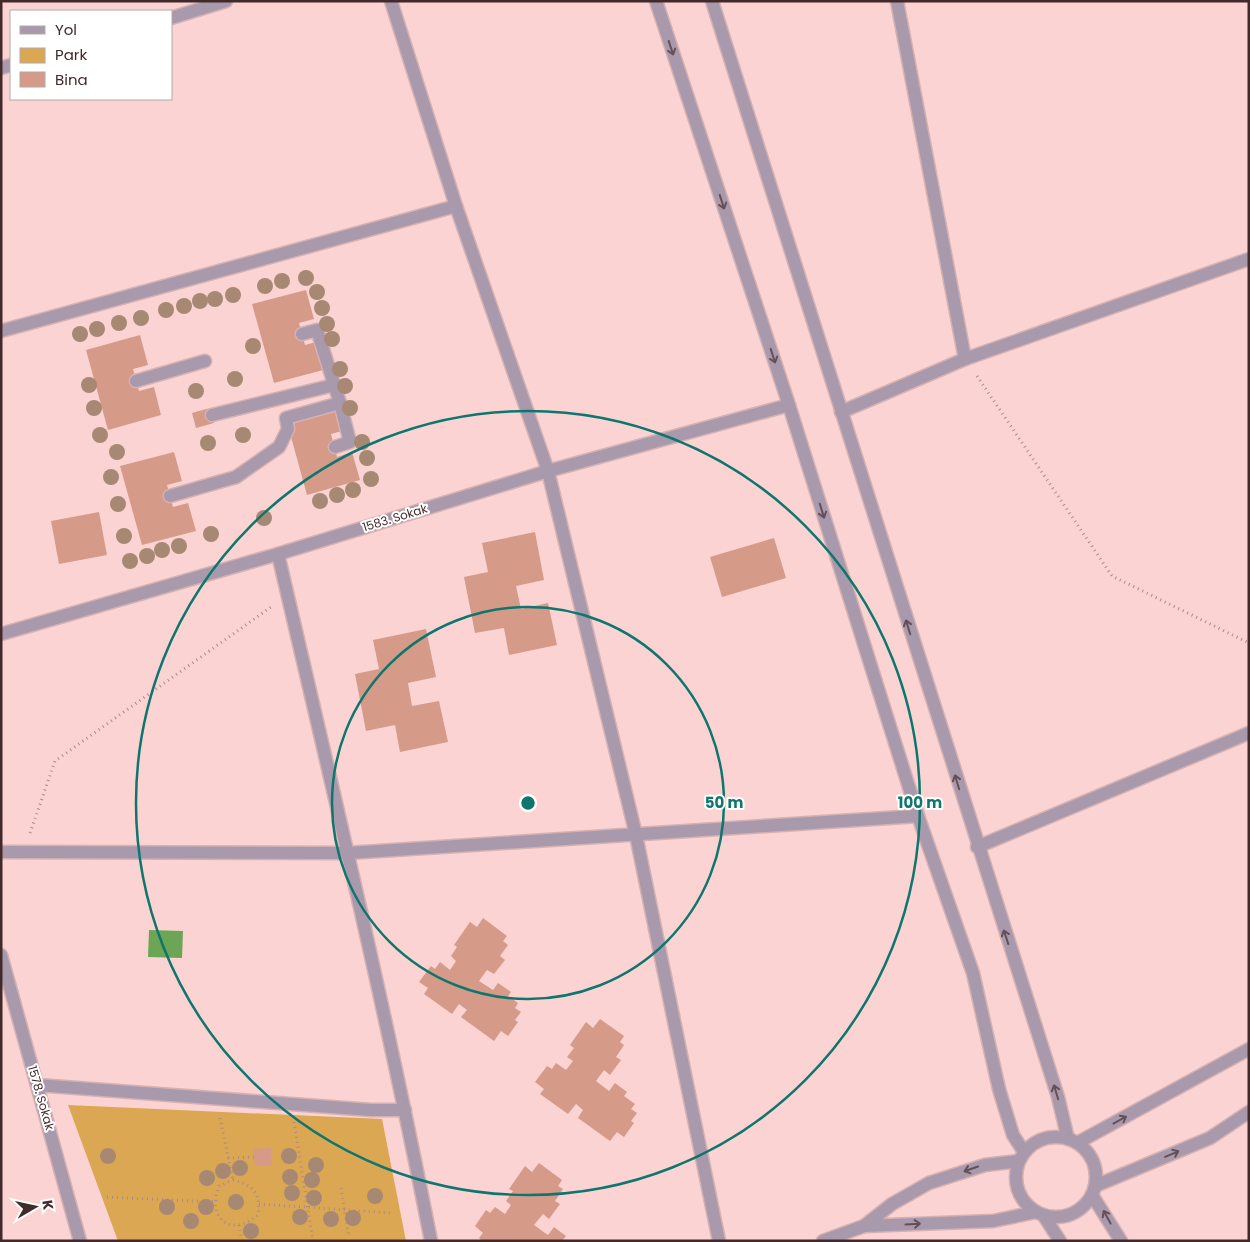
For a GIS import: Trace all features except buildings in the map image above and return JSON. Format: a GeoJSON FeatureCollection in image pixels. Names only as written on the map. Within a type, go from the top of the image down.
{"type":"FeatureCollection","features":[{"type":"Feature","properties":{"kind":"street"},"geometry":{"type":"LineString","coordinates":[[172,18],[226,1]]}},
{"type":"Feature","properties":{"kind":"street"},"geometry":{"type":"LineString","coordinates":[[391,1],[456,206],[548,471],[636,835],[719,1241]]}},
{"type":"Feature","properties":{"kind":"street"},"geometry":{"type":"LineString","coordinates":[[656,1],[789,405],[918,816],[973,973],[999,1089],[1022,1157]]}},
{"type":"Feature","properties":{"kind":"street"},"geometry":{"type":"LineString","coordinates":[[712,1],[977,847],[1058,1097],[1077,1144],[1093,1162],[1094,1186],[1103,1209],[1121,1241]]}},
{"type":"Feature","properties":{"kind":"street"},"geometry":{"type":"LineString","coordinates":[[897,1],[965,359]]}},
{"type":"Feature","properties":{"kind":"street"},"geometry":{"type":"LineString","coordinates":[[1,331],[456,206]]}},
{"type":"Feature","properties":{"kind":"street"},"geometry":{"type":"LineString","coordinates":[[841,412],[965,359],[1249,259]]}},
{"type":"Feature","properties":{"kind":"street"},"geometry":{"type":"LineString","coordinates":[[302,334],[317,330],[340,403],[350,442],[335,447]]}},
{"type":"Feature","properties":{"kind":"street"},"geometry":{"type":"LineString","coordinates":[[136,380],[205,361]]}},
{"type":"Feature","properties":{"kind":"street"},"geometry":{"type":"LineString","coordinates":[[212,415],[334,384]]}},
{"type":"Feature","properties":{"kind":"street"},"geometry":{"type":"LineString","coordinates":[[170,496],[236,478],[279,447],[288,429],[286,418],[340,403]]}},
{"type":"Feature","properties":{"kind":"street","name":"1583. Sokak"},"geometry":{"type":"LineString","coordinates":[[1,634],[278,554],[548,471],[789,405]]}},
{"type":"Feature","properties":{"kind":"street"},"geometry":{"type":"LineString","coordinates":[[278,554],[348,853],[405,1110],[431,1241]]}},
{"type":"Feature","properties":{"kind":"street"},"geometry":{"type":"LineString","coordinates":[[977,847],[1249,733]]}},
{"type":"Feature","properties":{"kind":"street"},"geometry":{"type":"LineString","coordinates":[[1,852],[348,853],[918,816]]}},
{"type":"Feature","properties":{"kind":"street","name":"1578. Sokak"},"geometry":{"type":"LineString","coordinates":[[1,955],[80,1241]]}},
{"type":"Feature","properties":{"kind":"street"},"geometry":{"type":"LineString","coordinates":[[1077,1144],[1249,1049]]}},
{"type":"Feature","properties":{"kind":"street"},"geometry":{"type":"LineString","coordinates":[[37,1085],[370,1110],[405,1110]]}},
{"type":"Feature","properties":{"kind":"street"},"geometry":{"type":"LineString","coordinates":[[823,1241],[864,1226],[993,1221],[1036,1211],[1063,1217],[1080,1210],[1094,1186],[1210,1138],[1249,1112]]}},
{"type":"Feature","properties":{"kind":"street"},"geometry":{"type":"LineString","coordinates":[[1060,1241],[1036,1211],[1020,1195],[1016,1180],[1022,1157],[1031,1146],[1044,1139],[1059,1137],[1077,1144]]}},
{"type":"Feature","properties":{"kind":"street"},"geometry":{"type":"LineString","coordinates":[[864,1226],[892,1204],[929,1184],[984,1165],[1022,1157]]}},
{"type":"Feature","properties":{"kind":"path"},"geometry":{"type":"LineString","coordinates":[[965,359],[1112,576],[1249,644]]}},
{"type":"Feature","properties":{"kind":"path"},"geometry":{"type":"LineString","coordinates":[[24,852],[55,761],[288,595]]}},
{"type":"Feature","properties":{"kind":"path"},"geometry":{"type":"LineString","coordinates":[[220,1118],[233,1180]]}},
{"type":"Feature","properties":{"kind":"path"},"geometry":{"type":"LineString","coordinates":[[293,1121],[313,1241]]}},
{"type":"Feature","properties":{"kind":"path"},"geometry":{"type":"LineString","coordinates":[[228,1158],[254,1157]]}},
{"type":"Feature","properties":{"kind":"path"},"geometry":{"type":"LineString","coordinates":[[233,1180],[247,1183],[257,1192],[258,1215],[250,1221],[239,1225],[229,1225],[220,1220],[215,1210],[215,1202],[219,1186],[233,1180]]}},
{"type":"Feature","properties":{"kind":"path"},"geometry":{"type":"LineString","coordinates":[[342,1188],[349,1237]]}},
{"type":"Feature","properties":{"kind":"path"},"geometry":{"type":"LineString","coordinates":[[107,1197],[215,1202]]}},
{"type":"Feature","properties":{"kind":"path"},"geometry":{"type":"LineString","coordinates":[[259,1204],[392,1213]]}},
{"type":"Feature","properties":{"kind":"path"},"geometry":{"type":"LineString","coordinates":[[239,1225],[242,1241]]}},
{"type":"Feature","properties":{"kind":"green space"},"geometry":{"type":"Polygon","coordinates":[[[68,1105],[382,1119],[406,1241],[118,1241],[68,1105]]]}},
{"type":"Feature","properties":{"kind":"shaded area"},"geometry":{"type":"Polygon","coordinates":[[[149,930],[183,931],[182,958],[148,957],[149,930]]]}}]}
